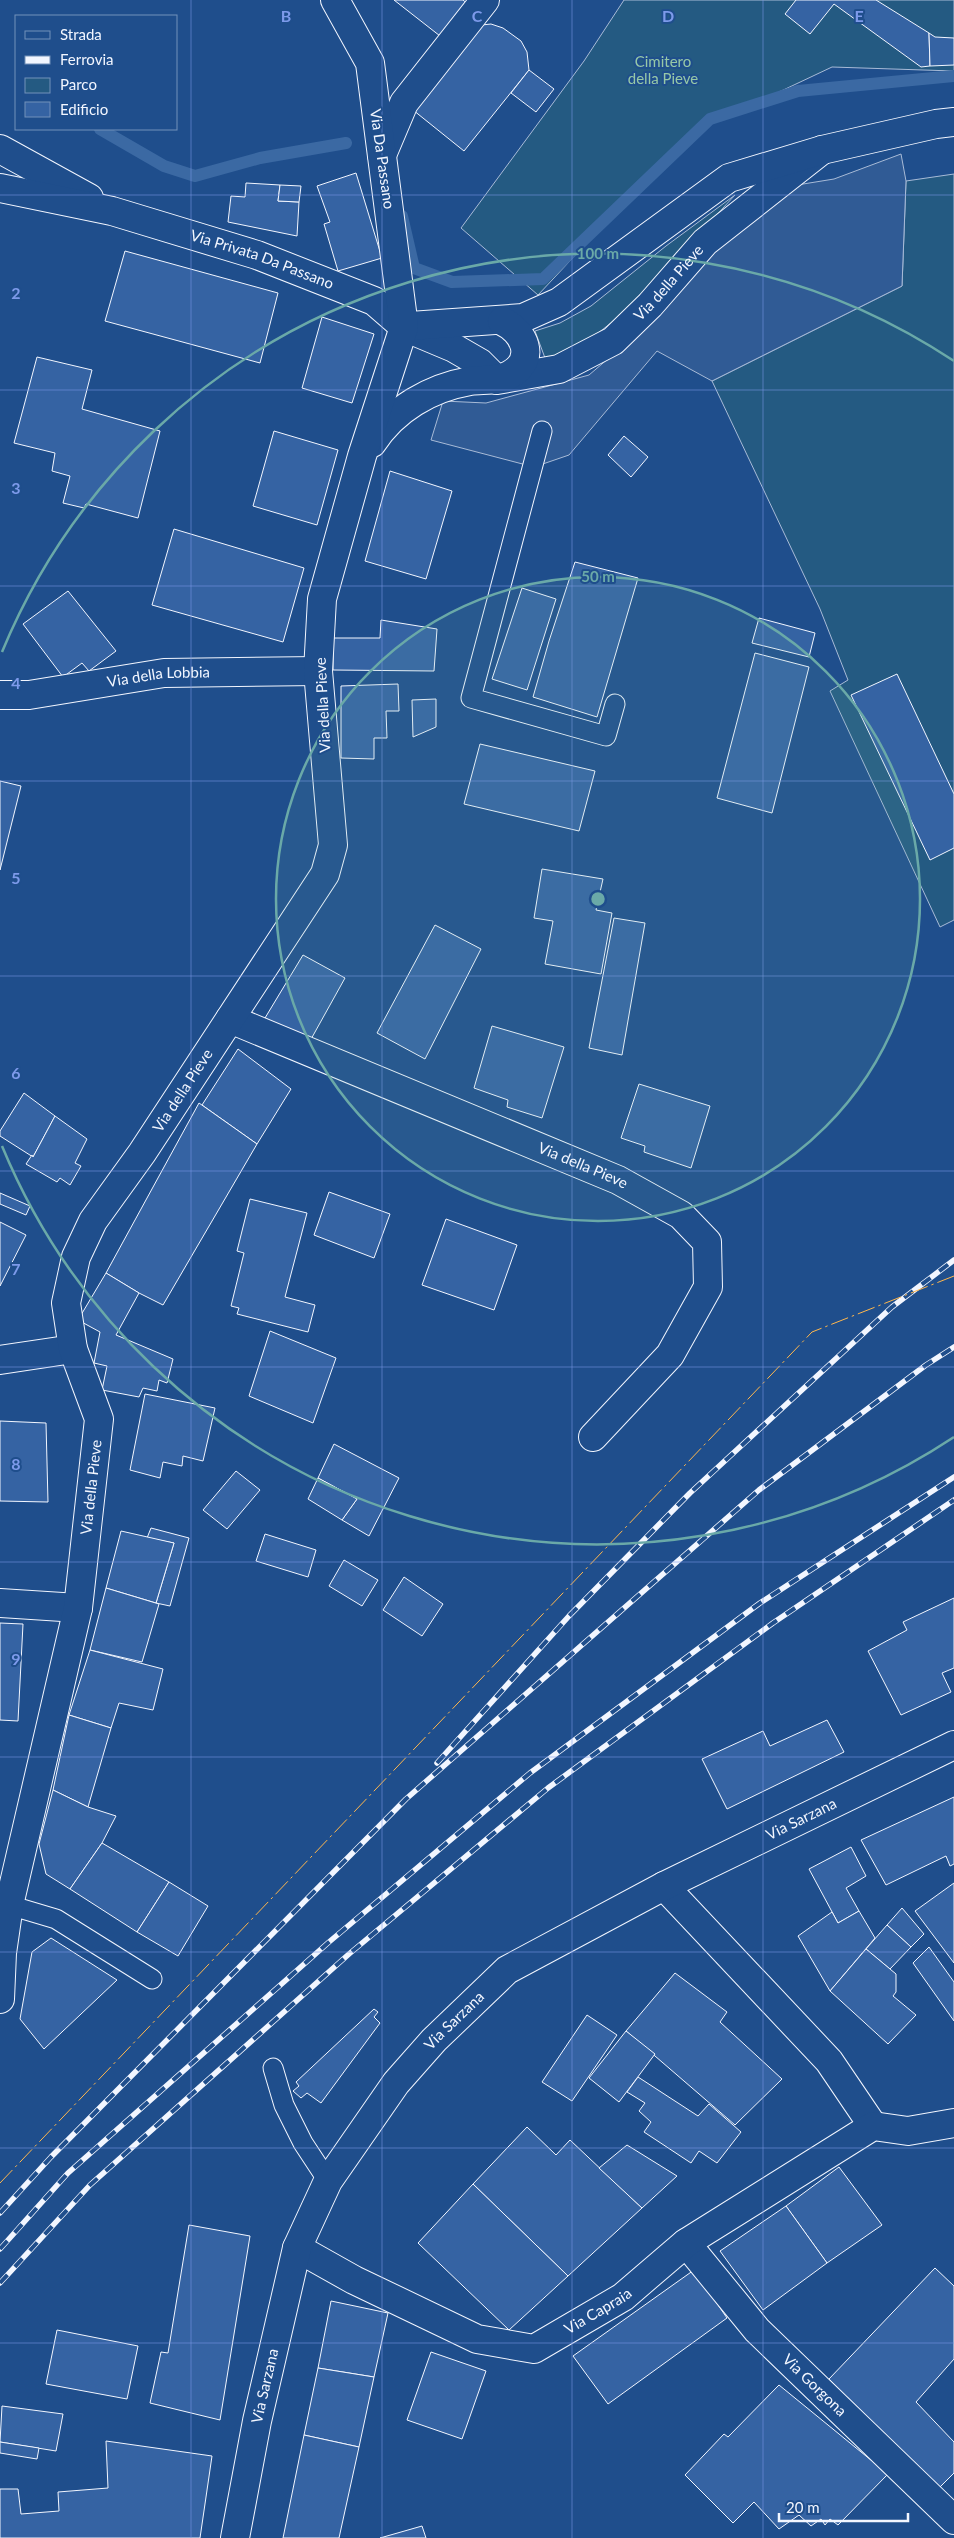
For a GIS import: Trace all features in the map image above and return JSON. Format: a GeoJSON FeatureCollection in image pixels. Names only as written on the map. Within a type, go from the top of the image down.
{"type":"FeatureCollection","features":[{"type":"Feature","properties":{"kind":"street","name":"Via Da Passano"},"geometry":{"type":"LineString","coordinates":[[334,0],[370,63],[404,326]]}},
{"type":"Feature","properties":{"kind":"street"},"geometry":{"type":"LineString","coordinates":[[382,156],[404,103],[485,0]]}},
{"type":"Feature","properties":{"kind":"street","name":"Via della Pieve"},"geometry":{"type":"LineString","coordinates":[[0,1999],[2,1953],[10,1904],[78,1608],[99,1419],[73,1349],[66,1303],[76,1257],[89,1230],[325,874],[333,845],[318,671],[322,599],[362,456],[404,326],[502,321],[523,318],[559,302],[729,178],[822,150],[936,124],[954,122]]}},
{"type":"Feature","properties":{"kind":"street","name":"Via Privata Da Passano"},"geometry":{"type":"LineString","coordinates":[[0,149],[112,210]]}},
{"type":"Feature","properties":{"kind":"street","name":"Via della Pieve"},"geometry":{"type":"LineString","coordinates":[[362,456],[378,433],[397,414],[419,398],[444,387],[471,381],[498,380],[559,369],[613,341],[650,305],[705,242],[822,150]]}},
{"type":"Feature","properties":{"kind":"street","name":"Via Privata Da Passano"},"geometry":{"type":"LineString","coordinates":[[0,188],[112,210],[257,255],[374,301],[404,326]]}},
{"type":"Feature","properties":{"kind":"street","name":"Via della Pieve"},"geometry":{"type":"LineString","coordinates":[[498,380],[511,374],[521,365],[525,351],[523,338],[514,327],[502,321]]}},
{"type":"Feature","properties":{"kind":"street"},"geometry":{"type":"LineString","coordinates":[[404,326],[467,355],[480,363],[498,380]]}},
{"type":"Feature","properties":{"kind":"street","name":"Via della Lobbia"},"geometry":{"type":"LineString","coordinates":[[0,695],[29,695],[164,673],[318,671]]}},
{"type":"Feature","properties":{"kind":"street","name":"Via della Pieve"},"geometry":{"type":"LineString","coordinates":[[230,1019],[618,1180],[681,1215],[707,1242],[708,1287],[670,1355],[593,1437]]}},
{"type":"Feature","properties":{"kind":"street"},"geometry":{"type":"LineString","coordinates":[[0,1360],[73,1349]]}},
{"type":"Feature","properties":{"kind":"street"},"geometry":{"type":"LineString","coordinates":[[0,1603],[78,1608]]}},
{"type":"Feature","properties":{"kind":"street","name":"Via Sarzana"},"geometry":{"type":"LineString","coordinates":[[235,2538],[257,2421],[297,2248],[328,2181],[396,2083],[434,2040],[507,1970],[664,1886],[954,1745]]}},
{"type":"Feature","properties":{"kind":"street"},"geometry":{"type":"LineString","coordinates":[[664,1886],[829,2060],[873,2126],[908,2131],[954,2123]]}},
{"type":"Feature","properties":{"kind":"street","name":"Via Capraia"},"geometry":{"type":"LineString","coordinates":[[297,2248],[354,2280],[477,2339],[534,2349],[623,2297],[686,2244],[873,2126]]}},
{"type":"Feature","properties":{"kind":"street","name":"Via Gorgona"},"geometry":{"type":"LineString","coordinates":[[686,2244],[757,2330],[954,2520]]}},
{"type":"Feature","properties":{"kind":"lane"},"geometry":{"type":"LineString","coordinates":[[542,431],[471,698],[606,736],[615,704]]}},
{"type":"Feature","properties":{"kind":"lane"},"geometry":{"type":"LineString","coordinates":[[10,1904],[56,1919],[152,1979]]}},
{"type":"Feature","properties":{"kind":"lane"},"geometry":{"type":"LineString","coordinates":[[273,2068],[284,2106],[303,2143],[328,2181]]}},
{"type":"Feature","properties":{"kind":"green space","name":"Cimitero della Pieve"},"geometry":{"type":"Polygon","coordinates":[[[624,0],[954,0],[954,71],[832,67],[688,135],[538,295],[461,228],[584,61],[624,0]]]}},
{"type":"Feature","properties":{"kind":"green space"},"geometry":{"type":"Polygon","coordinates":[[[954,174],[954,920],[940,927],[830,691],[848,680],[820,609],[712,381],[902,286],[906,181],[954,174]]]}},
{"type":"Feature","properties":{"kind":"green space"},"geometry":{"type":"Polygon","coordinates":[[[735,195],[633,306],[576,350],[545,358],[535,331],[560,323],[591,306],[666,246],[735,195]]]}},
{"type":"Feature","properties":{"kind":"shaded area"},"geometry":{"type":"Polygon","coordinates":[[[901,154],[906,181],[902,286],[712,381],[657,351],[569,455],[534,467],[431,440],[443,401],[486,403],[589,375],[616,352],[742,222],[797,185],[834,179],[901,154]]]}},
{"type":"Feature","properties":{"kind":"building"},"geometry":{"type":"Polygon","coordinates":[[[394,0],[463,0],[474,9],[449,43],[394,0]]]}},
{"type":"Feature","properties":{"kind":"building"},"geometry":{"type":"Polygon","coordinates":[[[796,0],[876,0],[929,33],[930,66],[921,67],[834,4],[810,34],[785,14],[796,0]]]}},
{"type":"Feature","properties":{"kind":"building"},"geometry":{"type":"Polygon","coordinates":[[[491,24],[503,28],[521,41],[527,52],[529,70],[464,151],[413,110],[472,26],[491,24]]]}},
{"type":"Feature","properties":{"kind":"building"},"geometry":{"type":"Polygon","coordinates":[[[929,33],[935,37],[954,38],[954,65],[930,66],[929,33]]]}},
{"type":"Feature","properties":{"kind":"building"},"geometry":{"type":"Polygon","coordinates":[[[529,70],[554,89],[536,112],[511,93],[529,70]]]}},
{"type":"Feature","properties":{"kind":"building"},"geometry":{"type":"Polygon","coordinates":[[[356,173],[382,258],[338,271],[324,224],[330,222],[317,186],[356,173]]]}},
{"type":"Feature","properties":{"kind":"building"},"geometry":{"type":"Polygon","coordinates":[[[246,183],[280,185],[278,201],[299,202],[297,236],[228,222],[231,196],[245,197],[246,183]]]}},
{"type":"Feature","properties":{"kind":"building"},"geometry":{"type":"Polygon","coordinates":[[[280,185],[301,186],[299,202],[278,201],[280,185]]]}},
{"type":"Feature","properties":{"kind":"building"},"geometry":{"type":"Polygon","coordinates":[[[125,251],[278,293],[260,363],[105,321],[125,251]]]}},
{"type":"Feature","properties":{"kind":"building"},"geometry":{"type":"Polygon","coordinates":[[[322,317],[374,334],[352,403],[302,388],[322,317]]]}},
{"type":"Feature","properties":{"kind":"building"},"geometry":{"type":"Polygon","coordinates":[[[37,357],[92,370],[82,409],[160,431],[138,518],[86,504],[84,508],[63,503],[70,476],[52,471],[55,453],[14,443],[37,357]]]}},
{"type":"Feature","properties":{"kind":"building"},"geometry":{"type":"Polygon","coordinates":[[[274,431],[338,450],[317,525],[253,506],[274,431]]]}},
{"type":"Feature","properties":{"kind":"building"},"geometry":{"type":"Polygon","coordinates":[[[624,436],[648,457],[631,477],[608,455],[624,436]]]}},
{"type":"Feature","properties":{"kind":"building"},"geometry":{"type":"Polygon","coordinates":[[[390,471],[452,491],[426,579],[365,561],[390,471]]]}},
{"type":"Feature","properties":{"kind":"building"},"geometry":{"type":"Polygon","coordinates":[[[174,529],[304,568],[283,642],[152,605],[174,529]]]}},
{"type":"Feature","properties":{"kind":"building"},"geometry":{"type":"Polygon","coordinates":[[[575,562],[638,578],[597,717],[533,697],[575,562]]]}},
{"type":"Feature","properties":{"kind":"building"},"geometry":{"type":"Polygon","coordinates":[[[522,588],[556,599],[527,690],[492,679],[522,588]]]}},
{"type":"Feature","properties":{"kind":"building"},"geometry":{"type":"Polygon","coordinates":[[[68,591],[116,651],[89,671],[82,663],[63,677],[23,624],[68,591]]]}},
{"type":"Feature","properties":{"kind":"building"},"geometry":{"type":"Polygon","coordinates":[[[759,618],[815,633],[809,657],[752,643],[759,618]]]}},
{"type":"Feature","properties":{"kind":"building"},"geometry":{"type":"Polygon","coordinates":[[[381,620],[437,629],[434,671],[333,670],[333,638],[380,638],[381,620]]]}},
{"type":"Feature","properties":{"kind":"building"},"geometry":{"type":"Polygon","coordinates":[[[755,653],[809,667],[772,813],[717,798],[755,653]]]}},
{"type":"Feature","properties":{"kind":"building"},"geometry":{"type":"Polygon","coordinates":[[[897,674],[954,794],[954,848],[930,860],[851,695],[897,674]]]}},
{"type":"Feature","properties":{"kind":"building"},"geometry":{"type":"Polygon","coordinates":[[[398,684],[399,711],[386,711],[387,738],[374,738],[374,759],[341,758],[341,686],[398,684]]]}},
{"type":"Feature","properties":{"kind":"building"},"geometry":{"type":"Polygon","coordinates":[[[436,699],[436,727],[413,737],[412,700],[436,699]]]}},
{"type":"Feature","properties":{"kind":"building"},"geometry":{"type":"Polygon","coordinates":[[[480,744],[595,771],[579,831],[464,804],[480,744]]]}},
{"type":"Feature","properties":{"kind":"building"},"geometry":{"type":"Polygon","coordinates":[[[0,781],[21,786],[0,870],[0,781]]]}},
{"type":"Feature","properties":{"kind":"building"},"geometry":{"type":"Polygon","coordinates":[[[542,869],[603,879],[596,910],[612,913],[601,974],[545,964],[553,921],[534,918],[542,869]]]}},
{"type":"Feature","properties":{"kind":"building"},"geometry":{"type":"Polygon","coordinates":[[[614,918],[645,923],[622,1055],[589,1048],[614,918]]]}},
{"type":"Feature","properties":{"kind":"building"},"geometry":{"type":"Polygon","coordinates":[[[435,925],[481,949],[425,1059],[377,1033],[435,925]]]}},
{"type":"Feature","properties":{"kind":"building"},"geometry":{"type":"Polygon","coordinates":[[[303,955],[345,978],[310,1041],[265,1018],[303,955]]]}},
{"type":"Feature","properties":{"kind":"building"},"geometry":{"type":"Polygon","coordinates":[[[492,1026],[564,1047],[542,1118],[507,1107],[508,1100],[474,1088],[492,1026]]]}},
{"type":"Feature","properties":{"kind":"building"},"geometry":{"type":"Polygon","coordinates":[[[238,1049],[291,1089],[257,1144],[202,1105],[238,1049]]]}},
{"type":"Feature","properties":{"kind":"building"},"geometry":{"type":"Polygon","coordinates":[[[639,1084],[710,1106],[691,1168],[644,1152],[645,1146],[621,1138],[639,1084]]]}},
{"type":"Feature","properties":{"kind":"building"},"geometry":{"type":"Polygon","coordinates":[[[24,1093],[55,1116],[33,1157],[0,1136],[0,1131],[24,1093]]]}},
{"type":"Feature","properties":{"kind":"building"},"geometry":{"type":"Polygon","coordinates":[[[199,1103],[257,1144],[163,1305],[106,1273],[199,1103]]]}},
{"type":"Feature","properties":{"kind":"building"},"geometry":{"type":"Polygon","coordinates":[[[55,1116],[87,1139],[75,1163],[81,1166],[70,1185],[60,1178],[57,1182],[26,1164],[32,1155],[33,1157],[55,1116]]]}},
{"type":"Feature","properties":{"kind":"building"},"geometry":{"type":"Polygon","coordinates":[[[329,1192],[390,1214],[374,1258],[314,1235],[329,1192]]]}},
{"type":"Feature","properties":{"kind":"building"},"geometry":{"type":"Polygon","coordinates":[[[0,1193],[30,1206],[26,1215],[0,1204],[0,1193]]]}},
{"type":"Feature","properties":{"kind":"building"},"geometry":{"type":"Polygon","coordinates":[[[250,1199],[307,1213],[285,1297],[315,1305],[308,1332],[237,1314],[239,1308],[231,1306],[244,1253],[237,1251],[250,1199]]]}},
{"type":"Feature","properties":{"kind":"building"},"geometry":{"type":"Polygon","coordinates":[[[446,1219],[517,1245],[494,1310],[422,1285],[446,1219]]]}},
{"type":"Feature","properties":{"kind":"building"},"geometry":{"type":"Polygon","coordinates":[[[0,1222],[26,1235],[0,1286],[0,1222]]]}},
{"type":"Feature","properties":{"kind":"building"},"geometry":{"type":"Polygon","coordinates":[[[106,1273],[139,1293],[116,1335],[173,1359],[167,1383],[159,1380],[157,1391],[143,1388],[139,1397],[102,1390],[107,1366],[94,1363],[100,1332],[78,1320],[106,1273]]]}},
{"type":"Feature","properties":{"kind":"building"},"geometry":{"type":"Polygon","coordinates":[[[270,1331],[336,1358],[313,1423],[249,1396],[270,1331]]]}},
{"type":"Feature","properties":{"kind":"building"},"geometry":{"type":"Polygon","coordinates":[[[145,1394],[215,1408],[203,1461],[183,1456],[182,1466],[163,1462],[160,1478],[130,1470],[145,1394]]]}},
{"type":"Feature","properties":{"kind":"building"},"geometry":{"type":"Polygon","coordinates":[[[0,1421],[46,1423],[48,1502],[0,1501],[0,1421]]]}},
{"type":"Feature","properties":{"kind":"building"},"geometry":{"type":"Polygon","coordinates":[[[334,1444],[399,1478],[369,1536],[342,1520],[357,1499],[318,1478],[334,1444]]]}},
{"type":"Feature","properties":{"kind":"building"},"geometry":{"type":"Polygon","coordinates":[[[236,1471],[260,1490],[227,1529],[203,1510],[236,1471]]]}},
{"type":"Feature","properties":{"kind":"building"},"geometry":{"type":"Polygon","coordinates":[[[318,1478],[357,1499],[342,1520],[308,1499],[318,1478]]]}},
{"type":"Feature","properties":{"kind":"building"},"geometry":{"type":"Polygon","coordinates":[[[151,1528],[189,1538],[170,1606],[156,1603],[174,1543],[147,1538],[151,1528]]]}},
{"type":"Feature","properties":{"kind":"building"},"geometry":{"type":"Polygon","coordinates":[[[121,1531],[174,1543],[156,1603],[106,1588],[121,1531]]]}},
{"type":"Feature","properties":{"kind":"building"},"geometry":{"type":"Polygon","coordinates":[[[265,1534],[316,1550],[308,1577],[256,1561],[265,1534]]]}},
{"type":"Feature","properties":{"kind":"building"},"geometry":{"type":"Polygon","coordinates":[[[344,1560],[378,1580],[362,1606],[329,1586],[344,1560]]]}},
{"type":"Feature","properties":{"kind":"building"},"geometry":{"type":"Polygon","coordinates":[[[404,1577],[443,1604],[422,1636],[383,1610],[404,1577]]]}},
{"type":"Feature","properties":{"kind":"building"},"geometry":{"type":"Polygon","coordinates":[[[106,1588],[159,1604],[142,1662],[90,1650],[106,1588]]]}},
{"type":"Feature","properties":{"kind":"building"},"geometry":{"type":"Polygon","coordinates":[[[954,1598],[954,1668],[942,1673],[951,1692],[901,1715],[868,1651],[907,1630],[903,1622],[954,1598]]]}},
{"type":"Feature","properties":{"kind":"building"},"geometry":{"type":"Polygon","coordinates":[[[0,1623],[23,1624],[18,1721],[0,1720],[0,1623]]]}},
{"type":"Feature","properties":{"kind":"building"},"geometry":{"type":"Polygon","coordinates":[[[90,1650],[163,1669],[153,1710],[119,1703],[111,1728],[69,1715],[90,1650]]]}},
{"type":"Feature","properties":{"kind":"building"},"geometry":{"type":"Polygon","coordinates":[[[69,1715],[111,1728],[88,1807],[53,1790],[69,1715]]]}},
{"type":"Feature","properties":{"kind":"building"},"geometry":{"type":"Polygon","coordinates":[[[827,1720],[844,1752],[727,1809],[702,1759],[763,1731],[770,1746],[827,1720]]]}},
{"type":"Feature","properties":{"kind":"building"},"geometry":{"type":"Polygon","coordinates":[[[53,1790],[88,1807],[116,1816],[102,1843],[70,1889],[46,1874],[39,1844],[53,1790]]]}},
{"type":"Feature","properties":{"kind":"building"},"geometry":{"type":"Polygon","coordinates":[[[954,1797],[954,1864],[950,1866],[946,1856],[886,1885],[861,1840],[954,1797]]]}},
{"type":"Feature","properties":{"kind":"building"},"geometry":{"type":"Polygon","coordinates":[[[102,1843],[169,1882],[137,1932],[70,1889],[102,1843]]]}},
{"type":"Feature","properties":{"kind":"building"},"geometry":{"type":"Polygon","coordinates":[[[851,1847],[866,1876],[846,1888],[859,1911],[838,1923],[809,1869],[851,1847]]]}},
{"type":"Feature","properties":{"kind":"building"},"geometry":{"type":"Polygon","coordinates":[[[169,1882],[208,1906],[178,1956],[137,1932],[169,1882]]]}},
{"type":"Feature","properties":{"kind":"building"},"geometry":{"type":"Polygon","coordinates":[[[954,1883],[954,1963],[915,1911],[954,1883]]]}},
{"type":"Feature","properties":{"kind":"building"},"geometry":{"type":"Polygon","coordinates":[[[902,1908],[924,1934],[911,1947],[887,1925],[902,1908]]]}},
{"type":"Feature","properties":{"kind":"building"},"geometry":{"type":"Polygon","coordinates":[[[859,1911],[875,1938],[830,1991],[798,1936],[832,1912],[838,1923],[859,1911]]]}},
{"type":"Feature","properties":{"kind":"building"},"geometry":{"type":"Polygon","coordinates":[[[887,1925],[911,1947],[890,1969],[866,1949],[887,1925]]]}},
{"type":"Feature","properties":{"kind":"building"},"geometry":{"type":"Polygon","coordinates":[[[51,1938],[117,1980],[44,2049],[20,2019],[32,1952],[51,1938]]]}},
{"type":"Feature","properties":{"kind":"building"},"geometry":{"type":"Polygon","coordinates":[[[929,1947],[954,1982],[954,2021],[913,1963],[929,1947]]]}},
{"type":"Feature","properties":{"kind":"building"},"geometry":{"type":"Polygon","coordinates":[[[866,1949],[896,1974],[896,1992],[893,1996],[916,2015],[888,2044],[830,1991],[866,1949]]]}},
{"type":"Feature","properties":{"kind":"building"},"geometry":{"type":"Polygon","coordinates":[[[675,1973],[727,2012],[720,2022],[782,2079],[735,2125],[626,2031],[675,1973]]]}},
{"type":"Feature","properties":{"kind":"building"},"geometry":{"type":"Polygon","coordinates":[[[374,2009],[378,2012],[374,2017],[380,2023],[321,2103],[307,2093],[301,2098],[293,2091],[299,2086],[296,2082],[374,2009]]]}},
{"type":"Feature","properties":{"kind":"building"},"geometry":{"type":"Polygon","coordinates":[[[587,2015],[617,2035],[572,2101],[542,2082],[587,2015]]]}},
{"type":"Feature","properties":{"kind":"building"},"geometry":{"type":"Polygon","coordinates":[[[626,2031],[655,2054],[619,2102],[589,2078],[626,2031]]]}},
{"type":"Feature","properties":{"kind":"building"},"geometry":{"type":"Polygon","coordinates":[[[638,2077],[698,2116],[709,2104],[741,2132],[717,2163],[699,2151],[691,2163],[644,2132],[651,2122],[639,2111],[645,2103],[627,2092],[638,2077]]]}},
{"type":"Feature","properties":{"kind":"building"},"geometry":{"type":"Polygon","coordinates":[[[527,2127],[556,2155],[570,2140],[642,2208],[568,2276],[473,2184],[527,2127]]]}},
{"type":"Feature","properties":{"kind":"building"},"geometry":{"type":"Polygon","coordinates":[[[627,2145],[677,2176],[642,2208],[599,2168],[627,2145]]]}},
{"type":"Feature","properties":{"kind":"building"},"geometry":{"type":"Polygon","coordinates":[[[839,2167],[882,2225],[827,2263],[786,2206],[839,2167]]]}},
{"type":"Feature","properties":{"kind":"building"},"geometry":{"type":"Polygon","coordinates":[[[473,2184],[568,2276],[509,2330],[418,2243],[473,2184]]]}},
{"type":"Feature","properties":{"kind":"building"},"geometry":{"type":"Polygon","coordinates":[[[786,2206],[827,2263],[763,2310],[720,2251],[786,2206]]]}},
{"type":"Feature","properties":{"kind":"building"},"geometry":{"type":"Polygon","coordinates":[[[189,2225],[250,2236],[220,2420],[150,2403],[161,2352],[168,2353],[189,2225]]]}},
{"type":"Feature","properties":{"kind":"building"},"geometry":{"type":"Polygon","coordinates":[[[935,2268],[954,2286],[954,2359],[916,2402],[954,2442],[954,2473],[939,2488],[829,2379],[935,2268]]]}},
{"type":"Feature","properties":{"kind":"building"},"geometry":{"type":"Polygon","coordinates":[[[694,2270],[727,2318],[608,2404],[573,2356],[694,2270]]]}},
{"type":"Feature","properties":{"kind":"building"},"geometry":{"type":"Polygon","coordinates":[[[331,2301],[388,2313],[374,2377],[318,2368],[331,2301]]]}},
{"type":"Feature","properties":{"kind":"building"},"geometry":{"type":"Polygon","coordinates":[[[57,2330],[138,2346],[127,2399],[46,2384],[57,2330]]]}},
{"type":"Feature","properties":{"kind":"building"},"geometry":{"type":"Polygon","coordinates":[[[431,2352],[486,2371],[462,2439],[407,2420],[431,2352]]]}},
{"type":"Feature","properties":{"kind":"building"},"geometry":{"type":"Polygon","coordinates":[[[318,2368],[374,2377],[359,2447],[304,2435],[318,2368]]]}},
{"type":"Feature","properties":{"kind":"building"},"geometry":{"type":"Polygon","coordinates":[[[779,2385],[888,2474],[838,2525],[830,2519],[825,2525],[821,2519],[811,2526],[799,2515],[779,2529],[754,2502],[733,2523],[685,2475],[724,2434],[728,2437],[779,2385]]]}},
{"type":"Feature","properties":{"kind":"building"},"geometry":{"type":"Polygon","coordinates":[[[2,2406],[63,2414],[56,2451],[0,2442],[2,2406]]]}},
{"type":"Feature","properties":{"kind":"building"},"geometry":{"type":"Polygon","coordinates":[[[304,2435],[359,2447],[339,2538],[283,2538],[304,2435]]]}},
{"type":"Feature","properties":{"kind":"building"},"geometry":{"type":"Polygon","coordinates":[[[106,2441],[212,2456],[200,2538],[0,2538],[0,2489],[18,2489],[21,2514],[59,2511],[58,2492],[108,2488],[106,2441]]]}},
{"type":"Feature","properties":{"kind":"building"},"geometry":{"type":"Polygon","coordinates":[[[0,2442],[39,2448],[37,2459],[0,2453],[0,2442]]]}},
{"type":"Feature","properties":{"kind":"building"},"geometry":{"type":"Polygon","coordinates":[[[422,2526],[426,2538],[380,2538],[422,2526]]]}},
{"type":"Feature","properties":{"kind":"waterway"},"geometry":{"type":"LineString","coordinates":[[402,216],[414,268],[452,282],[543,279],[710,119],[798,91],[954,76]]}},
{"type":"Feature","properties":{"kind":"waterway"},"geometry":{"type":"LineString","coordinates":[[102,130],[164,166],[195,176],[260,158],[346,143]]}},
{"type":"Feature","properties":{"kind":"railway"},"geometry":{"type":"LineString","coordinates":[[437,1763],[569,1616],[690,1493],[892,1307],[954,1260]]}},
{"type":"Feature","properties":{"kind":"railway"},"geometry":{"type":"LineString","coordinates":[[0,2213],[51,2157],[406,1799],[759,1490],[926,1365],[954,1347]]}},
{"type":"Feature","properties":{"kind":"railway"},"geometry":{"type":"LineString","coordinates":[[0,2249],[68,2173],[329,1942],[530,1773],[760,1603],[954,1477]]}},
{"type":"Feature","properties":{"kind":"railway"},"geometry":{"type":"LineString","coordinates":[[0,2283],[90,2185],[349,1954],[548,1788],[773,1623],[954,1500]]}},
{"type":"Feature","properties":{"kind":"power"},"geometry":{"type":"LineString","coordinates":[[0,2183],[812,1332],[954,1276]]}}]}
